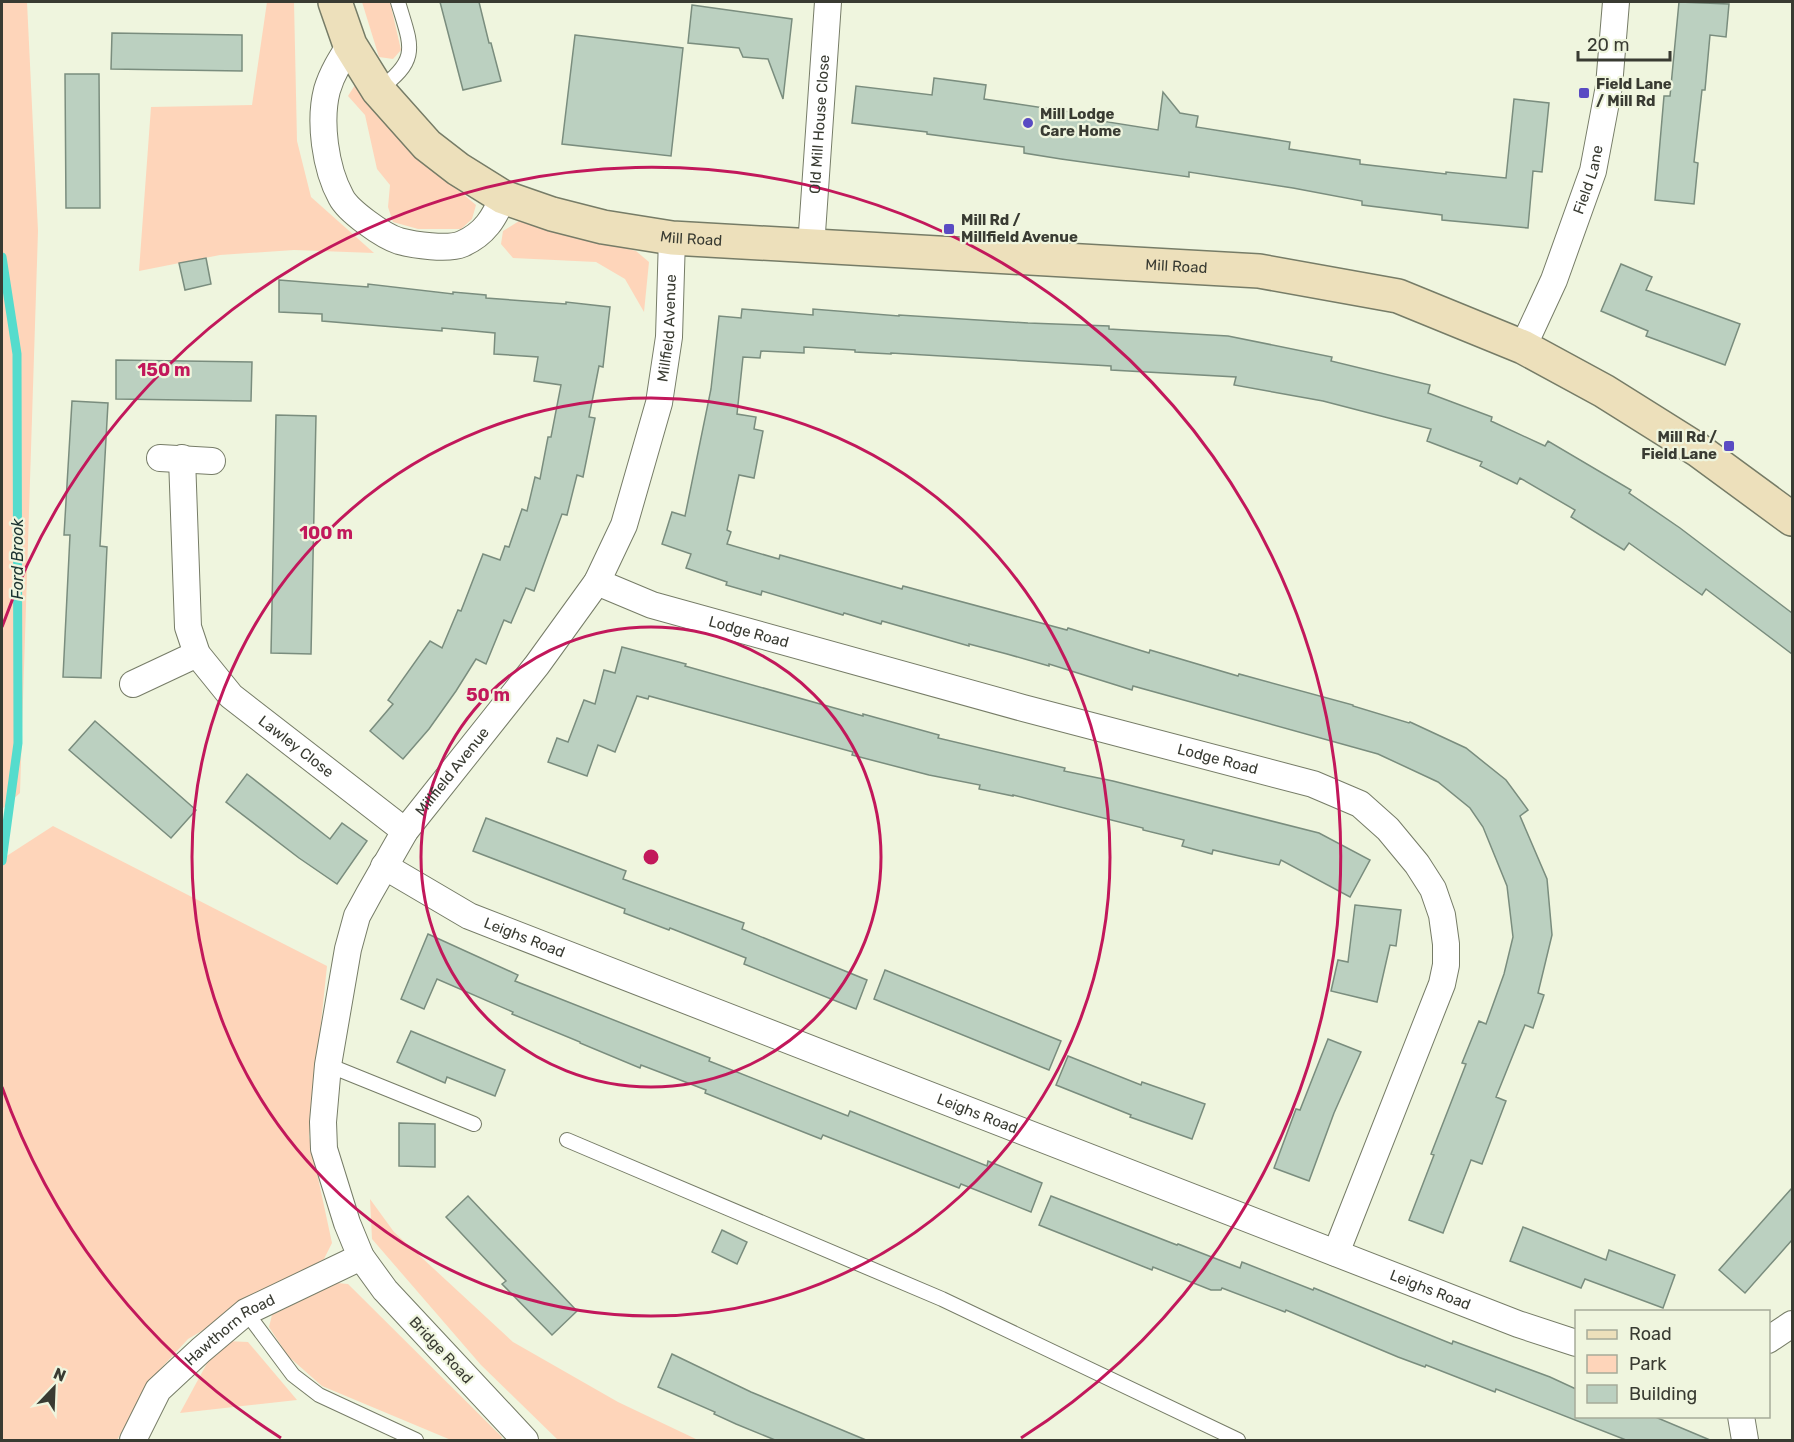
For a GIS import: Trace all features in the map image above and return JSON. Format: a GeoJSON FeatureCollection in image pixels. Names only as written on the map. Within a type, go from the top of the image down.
{"type":"FeatureCollection","features":[{"type":"Feature","properties":{"kind":"street","name":"Mill Road"},"geometry":{"type":"LineString","coordinates":[[335,2],[350,45],[378,90],[427,145],[458,169],[503,197],[552,214],[603,227],[672,238],[1259,271],[1398,296],[1523,347],[1614,397],[1698,450],[1792,519]]}},
{"type":"Feature","properties":{"kind":"street","name":"Old Mill House Close"},"geometry":{"type":"LineString","coordinates":[[811,247],[828,2]]}},
{"type":"Feature","properties":{"kind":"street","name":"Field Lane"},"geometry":{"type":"LineString","coordinates":[[1523,347],[1554,280],[1593,171],[1609,86],[1616,2]]}},
{"type":"Feature","properties":{"kind":"street"},"geometry":{"type":"LineString","coordinates":[[350,45],[335,68],[327,91],[325,115],[324,150],[341,198],[365,221],[397,240],[435,246],[460,245],[482,232],[493,220],[503,197]]}},
{"type":"Feature","properties":{"kind":"street","name":"Millfield Avenue"},"geometry":{"type":"LineString","coordinates":[[361,1257],[347,1224],[324,1149],[323,1122],[328,1065],[348,949],[357,916],[405,831],[537,665],[597,582],[624,525],[659,403],[669,337],[672,238]]}},
{"type":"Feature","properties":{"kind":"street","name":"Lawley Close"},"geometry":{"type":"LineString","coordinates":[[212,461],[171,458],[188,627],[197,654],[231,696],[405,831]]}},
{"type":"Feature","properties":{"kind":"street","name":"Lodge Road"},"geometry":{"type":"LineString","coordinates":[[597,582],[652,605],[1023,708],[1313,784],[1360,804],[1388,829],[1418,864],[1433,888],[1442,915],[1446,965],[1442,984],[1336,1253]]}},
{"type":"Feature","properties":{"kind":"street"},"geometry":{"type":"LineString","coordinates":[[133,684],[197,654]]}},
{"type":"Feature","properties":{"kind":"street","name":"Leighs Road"},"geometry":{"type":"LineString","coordinates":[[384,866],[469,916],[1518,1324],[1575,1343]]}},
{"type":"Feature","properties":{"kind":"street","name":"Hawthorn Road"},"geometry":{"type":"LineString","coordinates":[[133,1440],[158,1390],[246,1312],[361,1257]]}},
{"type":"Feature","properties":{"kind":"street","name":"Bridge Road"},"geometry":{"type":"LineString","coordinates":[[361,1257],[386,1290],[525,1440]]}},
{"type":"Feature","properties":{"kind":"street"},"geometry":{"type":"LineString","coordinates":[[1770,1339],[1792,1324]]}},
{"type":"Feature","properties":{"kind":"street"},"geometry":{"type":"LineString","coordinates":[[1741,1418],[1745,1440]]}},
{"type":"Feature","properties":{"kind":"lane"},"geometry":{"type":"LineString","coordinates":[[378,90],[396,77],[411,46],[398,2]]}},
{"type":"Feature","properties":{"kind":"lane"},"geometry":{"type":"LineString","coordinates":[[328,1065],[474,1124]]}},
{"type":"Feature","properties":{"kind":"lane"},"geometry":{"type":"LineString","coordinates":[[567,1140],[942,1299],[1238,1440]]}},
{"type":"Feature","properties":{"kind":"lane"},"geometry":{"type":"LineString","coordinates":[[246,1312],[293,1375],[320,1395],[416,1440]]}},
{"type":"Feature","properties":{"kind":"green space"},"geometry":{"type":"Polygon","coordinates":[[[2,2],[27,2],[38,231],[20,793],[2,809],[2,2]]]}},
{"type":"Feature","properties":{"kind":"green space"},"geometry":{"type":"Polygon","coordinates":[[[267,2],[294,2],[297,141],[311,197],[374,253],[294,250],[220,255],[139,271],[151,107],[252,105],[267,2]]]}},
{"type":"Feature","properties":{"kind":"green space"},"geometry":{"type":"Polygon","coordinates":[[[362,2],[390,2],[401,50],[393,59],[379,57],[362,2]]]}},
{"type":"Feature","properties":{"kind":"green space"},"geometry":{"type":"Polygon","coordinates":[[[355,85],[407,147],[476,205],[472,219],[461,229],[418,229],[393,222],[388,207],[390,185],[377,169],[365,115],[348,96],[355,85]]]}},
{"type":"Feature","properties":{"kind":"green space"},"geometry":{"type":"Polygon","coordinates":[[[519,221],[636,251],[649,262],[644,312],[625,279],[596,262],[513,258],[501,244],[503,231],[519,221]]]}},
{"type":"Feature","properties":{"kind":"green space"},"geometry":{"type":"Polygon","coordinates":[[[53,826],[327,966],[309,1136],[332,1243],[324,1259],[188,1339],[153,1377],[117,1440],[2,1440],[2,859],[53,826]]]}},
{"type":"Feature","properties":{"kind":"green space"},"geometry":{"type":"Polygon","coordinates":[[[370,1199],[394,1232],[513,1342],[618,1402],[698,1440],[558,1440],[481,1365],[372,1239],[370,1199]]]}},
{"type":"Feature","properties":{"kind":"green space"},"geometry":{"type":"Polygon","coordinates":[[[337,1283],[348,1284],[502,1437],[501,1440],[451,1440],[322,1386],[288,1356],[269,1327],[272,1315],[337,1283]]]}},
{"type":"Feature","properties":{"kind":"green space"},"geometry":{"type":"Polygon","coordinates":[[[226,1341],[248,1342],[297,1400],[180,1413],[212,1354],[226,1341]]]}},
{"type":"Feature","properties":{"kind":"building"},"geometry":{"type":"Polygon","coordinates":[[[440,2],[479,2],[501,81],[463,90],[440,2]]]}},
{"type":"Feature","properties":{"kind":"building"},"geometry":{"type":"Polygon","coordinates":[[[1679,2],[1729,4],[1726,37],[1710,35],[1705,90],[1702,90],[1694,162],[1698,163],[1694,204],[1655,200],[1664,96],[1670,96],[1679,2]]]}},
{"type":"Feature","properties":{"kind":"building"},"geometry":{"type":"Polygon","coordinates":[[[692,5],[792,19],[783,99],[768,59],[743,57],[739,48],[688,43],[692,5]]]}},
{"type":"Feature","properties":{"kind":"building"},"geometry":{"type":"Polygon","coordinates":[[[112,33],[242,35],[242,71],[111,69],[112,33]]]}},
{"type":"Feature","properties":{"kind":"building"},"geometry":{"type":"Polygon","coordinates":[[[575,35],[683,48],[671,156],[562,144],[575,35]]]}},
{"type":"Feature","properties":{"kind":"building"},"geometry":{"type":"Polygon","coordinates":[[[65,74],[99,74],[100,208],[66,208],[65,74]]]}},
{"type":"Feature","properties":{"kind":"building"},"geometry":{"type":"Polygon","coordinates":[[[934,78],[986,85],[984,99],[1071,112],[1070,116],[1158,130],[1163,92],[1180,113],[1198,116],[1196,127],[1290,142],[1289,149],[1360,160],[1360,164],[1506,178],[1514,99],[1549,103],[1542,172],[1533,171],[1528,228],[1442,220],[1442,215],[1362,205],[1362,201],[1293,188],[1189,172],[1189,177],[1061,159],[1024,153],[1024,147],[852,123],[856,86],[932,95],[934,78]]]}},
{"type":"Feature","properties":{"kind":"building"},"geometry":{"type":"Polygon","coordinates":[[[206,258],[211,284],[185,290],[179,263],[206,258]]]}},
{"type":"Feature","properties":{"kind":"building"},"geometry":{"type":"Polygon","coordinates":[[[1621,264],[1652,277],[1646,290],[1740,324],[1725,365],[1646,336],[1648,331],[1601,311],[1621,264]]]}},
{"type":"Feature","properties":{"kind":"building"},"geometry":{"type":"Polygon","coordinates":[[[279,280],[368,287],[368,284],[453,294],[453,292],[486,295],[486,298],[566,304],[566,302],[610,307],[603,367],[599,366],[589,417],[595,418],[583,477],[577,475],[567,515],[562,514],[534,591],[526,588],[511,623],[504,620],[486,664],[476,659],[429,729],[403,759],[370,731],[393,704],[388,700],[430,641],[442,648],[458,610],[461,611],[483,554],[500,560],[505,546],[509,547],[522,509],[527,511],[535,477],[540,479],[561,385],[534,381],[538,357],[494,354],[495,333],[322,321],[322,314],[279,312],[279,280]]]}},
{"type":"Feature","properties":{"kind":"building"},"geometry":{"type":"Polygon","coordinates":[[[742,309],[813,315],[813,309],[899,316],[1109,326],[1109,329],[1228,336],[1332,357],[1331,361],[1430,385],[1428,393],[1492,417],[1491,421],[1545,446],[1548,441],[1631,490],[1629,493],[1680,528],[1792,613],[1792,654],[1706,589],[1702,595],[1629,543],[1624,550],[1571,517],[1575,510],[1520,478],[1517,484],[1480,466],[1482,462],[1427,441],[1431,429],[1323,401],[1234,385],[1236,377],[1111,370],[1111,366],[855,352],[855,350],[804,347],[804,353],[761,351],[760,358],[743,357],[737,414],[756,417],[754,429],[763,431],[754,478],[739,475],[727,530],[731,532],[727,544],[779,559],[780,555],[902,589],[903,586],[1067,630],[1068,628],[1149,653],[1150,650],[1410,722],[1466,748],[1506,780],[1528,810],[1520,816],[1547,879],[1552,935],[1538,993],[1544,995],[1533,1028],[1525,1025],[1496,1097],[1506,1101],[1482,1164],[1471,1160],[1443,1233],[1409,1220],[1434,1155],[1431,1154],[1466,1064],[1462,1063],[1479,1021],[1486,1024],[1504,974],[1513,937],[1507,886],[1483,827],[1470,808],[1438,782],[1378,754],[1133,686],[1132,690],[1049,664],[1049,666],[969,644],[969,646],[882,621],[881,624],[844,613],[843,615],[762,591],[761,595],[726,585],[727,582],[686,568],[691,554],[662,544],[672,512],[685,516],[711,389],[719,316],[741,318],[742,309]]]}},
{"type":"Feature","properties":{"kind":"building"},"geometry":{"type":"Polygon","coordinates":[[[116,360],[252,362],[251,401],[116,399],[116,360]]]}},
{"type":"Feature","properties":{"kind":"building"},"geometry":{"type":"Polygon","coordinates":[[[72,401],[108,403],[100,546],[107,547],[101,678],[63,677],[70,535],[64,535],[72,401]]]}},
{"type":"Feature","properties":{"kind":"building"},"geometry":{"type":"Polygon","coordinates":[[[276,415],[316,416],[311,654],[271,653],[276,415]]]}},
{"type":"Feature","properties":{"kind":"building"},"geometry":{"type":"Polygon","coordinates":[[[622,647],[863,716],[863,714],[939,735],[938,738],[1319,833],[1370,860],[1350,897],[1281,860],[1279,865],[1213,850],[1212,854],[1182,846],[1184,840],[1143,830],[1143,828],[1013,795],[979,789],[980,785],[929,775],[852,755],[853,752],[649,696],[648,699],[637,696],[615,752],[598,745],[587,776],[548,762],[557,738],[568,742],[584,700],[595,704],[604,670],[615,673],[622,647]]]}},
{"type":"Feature","properties":{"kind":"building"},"geometry":{"type":"Polygon","coordinates":[[[95,721],[196,810],[171,838],[69,750],[95,721]]]}},
{"type":"Feature","properties":{"kind":"building"},"geometry":{"type":"Polygon","coordinates":[[[247,774],[330,839],[342,823],[367,841],[337,884],[226,802],[247,774]]]}},
{"type":"Feature","properties":{"kind":"building"},"geometry":{"type":"Polygon","coordinates":[[[486,818],[626,871],[623,879],[744,923],[742,929],[867,980],[856,1009],[744,964],[746,958],[670,928],[669,930],[624,913],[625,909],[473,851],[486,818]]]}},
{"type":"Feature","properties":{"kind":"building"},"geometry":{"type":"Polygon","coordinates":[[[1355,905],[1401,910],[1396,946],[1390,945],[1377,1002],[1331,991],[1338,960],[1348,962],[1355,905]]]}},
{"type":"Feature","properties":{"kind":"building"},"geometry":{"type":"Polygon","coordinates":[[[428,934],[518,975],[515,981],[710,1058],[709,1061],[848,1116],[850,1111],[987,1166],[988,1161],[1042,1183],[1031,1212],[961,1184],[959,1188],[823,1135],[821,1139],[705,1093],[706,1090],[641,1065],[640,1068],[580,1043],[437,979],[424,1009],[401,999],[428,934]]]}},
{"type":"Feature","properties":{"kind":"building"},"geometry":{"type":"Polygon","coordinates":[[[885,970],[1061,1041],[1049,1070],[874,999],[885,970]]]}},
{"type":"Feature","properties":{"kind":"building"},"geometry":{"type":"Polygon","coordinates":[[[411,1031],[505,1070],[495,1096],[447,1077],[445,1083],[397,1062],[411,1031]]]}},
{"type":"Feature","properties":{"kind":"building"},"geometry":{"type":"Polygon","coordinates":[[[1328,1039],[1361,1052],[1334,1113],[1309,1181],[1274,1168],[1296,1109],[1300,1110],[1328,1039]]]}},
{"type":"Feature","properties":{"kind":"building"},"geometry":{"type":"Polygon","coordinates":[[[1068,1056],[1141,1085],[1142,1082],[1205,1104],[1192,1139],[1130,1117],[1131,1115],[1056,1085],[1068,1056]]]}},
{"type":"Feature","properties":{"kind":"building"},"geometry":{"type":"Polygon","coordinates":[[[399,1123],[435,1124],[435,1167],[399,1166],[399,1123]]]}},
{"type":"Feature","properties":{"kind":"building"},"geometry":{"type":"Polygon","coordinates":[[[1792,1188],[1792,1240],[1745,1293],[1719,1270],[1792,1188]]]}},
{"type":"Feature","properties":{"kind":"building"},"geometry":{"type":"Polygon","coordinates":[[[468,1196],[577,1311],[552,1335],[502,1284],[506,1281],[446,1217],[468,1196]]]}},
{"type":"Feature","properties":{"kind":"building"},"geometry":{"type":"Polygon","coordinates":[[[1051,1196],[1240,1268],[1242,1262],[1313,1290],[1314,1288],[1452,1344],[1453,1341],[1550,1377],[1575,1389],[1575,1418],[1658,1418],[1710,1440],[1626,1440],[1496,1389],[1495,1392],[1426,1365],[1425,1367],[1398,1357],[1286,1310],[1285,1312],[1222,1288],[1211,1290],[1153,1267],[1152,1270],[1039,1225],[1051,1196]]]}},
{"type":"Feature","properties":{"kind":"building"},"geometry":{"type":"Polygon","coordinates":[[[1523,1227],[1606,1260],[1609,1250],[1675,1275],[1663,1308],[1585,1279],[1581,1288],[1510,1261],[1523,1227]]]}},
{"type":"Feature","properties":{"kind":"building"},"geometry":{"type":"Polygon","coordinates":[[[722,1230],[747,1242],[737,1264],[712,1252],[722,1230]]]}},
{"type":"Feature","properties":{"kind":"building"},"geometry":{"type":"Polygon","coordinates":[[[672,1354],[751,1392],[866,1440],[775,1440],[736,1424],[714,1414],[715,1412],[658,1387],[672,1354]]]}},
{"type":"Feature","properties":{"kind":"waterway","name":"Ford Brook"},"geometry":{"type":"LineString","coordinates":[[2,257],[17,354],[18,743],[2,861]]}},
{"type":"Feature","properties":{"kind":"place","name":"Field Lane / Mill Rd"},"geometry":{"type":"Point","coordinates":[1584,93]}},
{"type":"Feature","properties":{"kind":"place","name":"Mill Lodge Care Home"},"geometry":{"type":"Point","coordinates":[1028,123]}},
{"type":"Feature","properties":{"kind":"place","name":"Mill Rd / Millfield Avenue"},"geometry":{"type":"Point","coordinates":[949,229]}},
{"type":"Feature","properties":{"kind":"place","name":"Mill Rd / Field Lane"},"geometry":{"type":"Point","coordinates":[1729,446]}}]}
